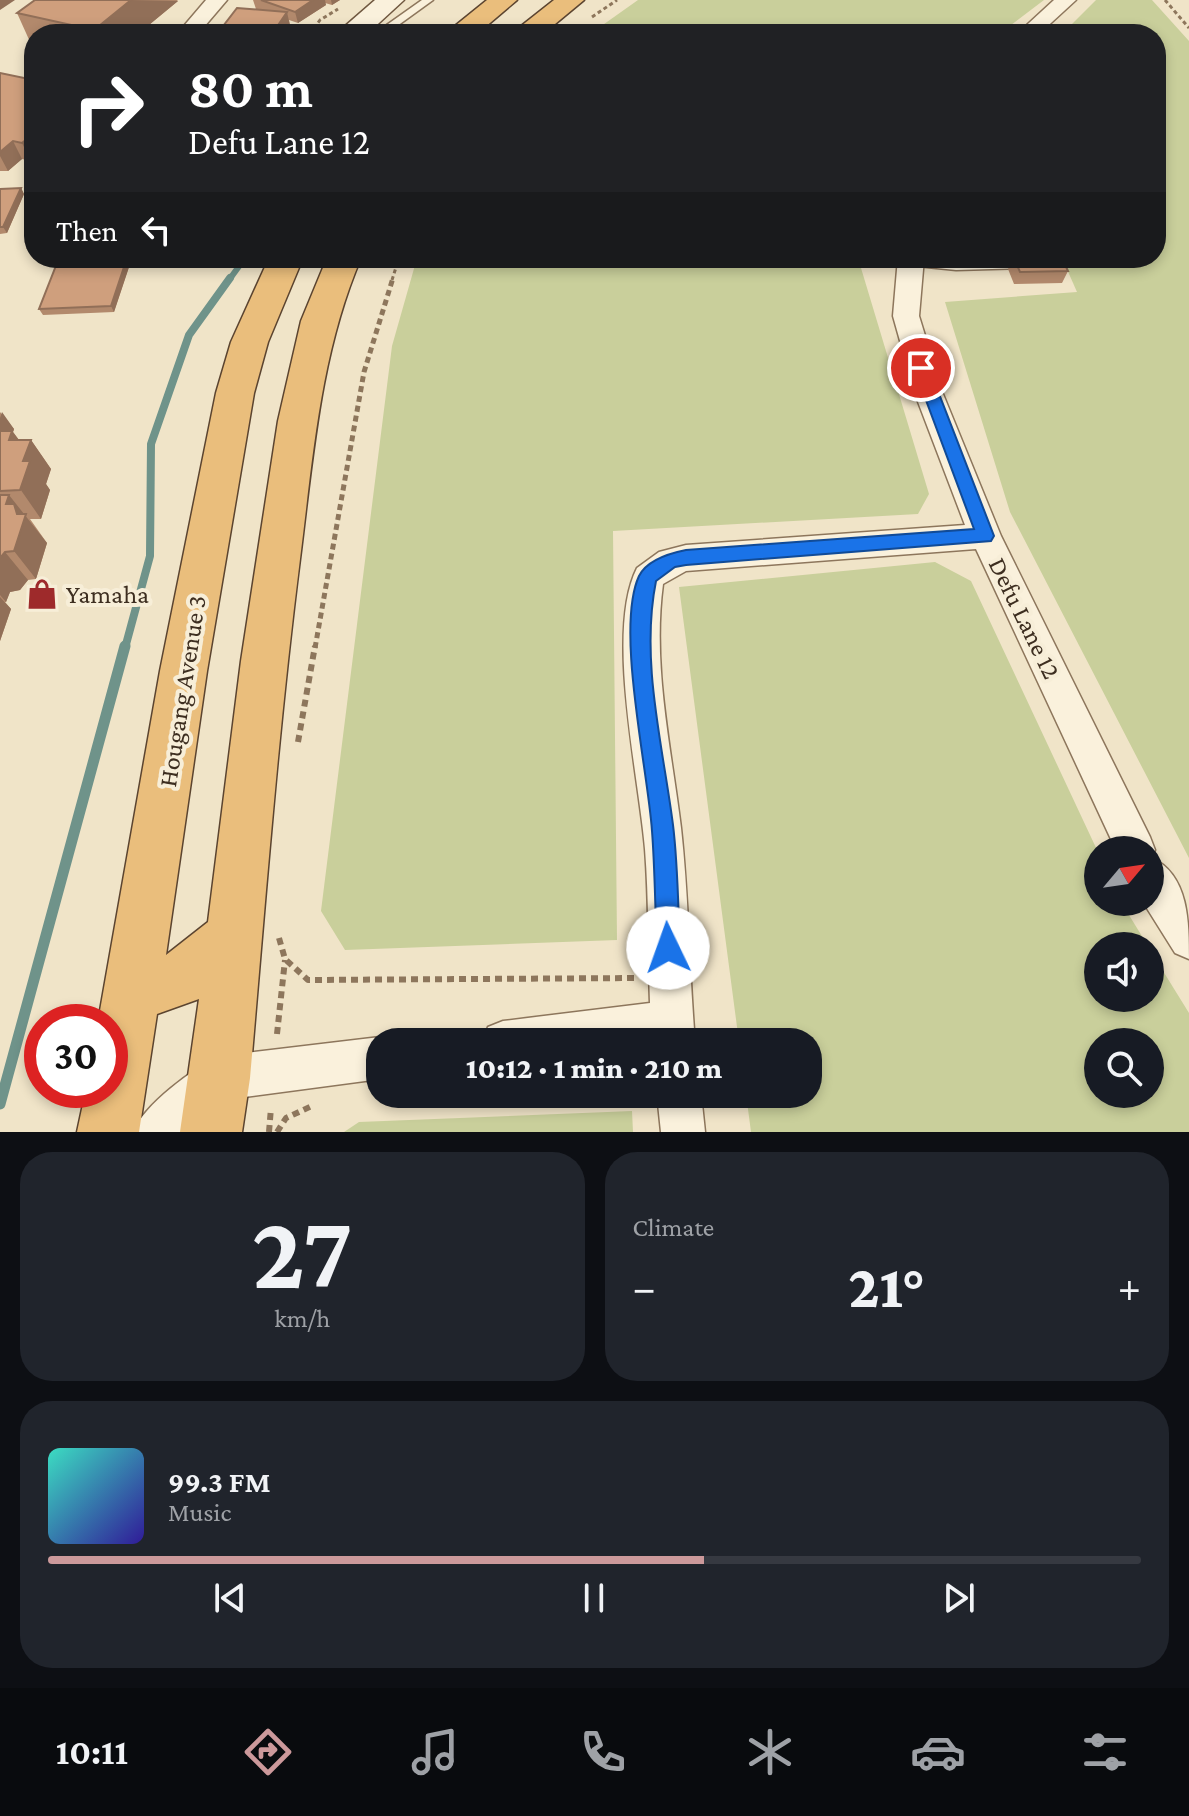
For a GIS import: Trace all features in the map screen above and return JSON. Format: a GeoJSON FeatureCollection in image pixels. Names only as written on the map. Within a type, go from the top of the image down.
{"type":"FeatureCollection","features":[{"type":"Feature","properties":{"kind":"highway"},"geometry":{"type":"LineString","coordinates":[[472,24],[504,0]]}},
{"type":"Feature","properties":{"kind":"highway"},"geometry":{"type":"LineString","coordinates":[[539,24],[571,0]]}},
{"type":"Feature","properties":{"kind":"highway","name":"Hougang Avenue 3"},"geometry":{"type":"LineString","coordinates":[[108,1132],[135,989],[195,599],[228,442],[235,391],[269,293],[281,268]]}},
{"type":"Feature","properties":{"kind":"highway"},"geometry":{"type":"LineString","coordinates":[[215,1105],[256,934],[263,659],[302,391],[326,294],[339,268]]}},
{"type":"Feature","properties":{"kind":"highway"},"geometry":{"type":"LineString","coordinates":[[135,989],[162,986],[188,977],[256,934]]}},
{"type":"Feature","properties":{"kind":"main road"},"geometry":{"type":"LineString","coordinates":[[362,24],[391,0]]}},
{"type":"Feature","properties":{"kind":"street"},"geometry":{"type":"LineString","coordinates":[[196,24],[217,0]]}},
{"type":"Feature","properties":{"kind":"street"},"geometry":{"type":"LineString","coordinates":[[1038,24],[1066,0]]}},
{"type":"Feature","properties":{"kind":"street"},"geometry":{"type":"LineString","coordinates":[[910,268],[906,316],[929,394],[985,536]]}},
{"type":"Feature","properties":{"kind":"street","name":"Defu Lane 12"},"geometry":{"type":"LineString","coordinates":[[673,1028],[663,830],[642,674],[641,609],[648,577],[670,561],[985,536],[1129,836]]}},
{"type":"Feature","properties":{"kind":"street"},"geometry":{"type":"LineString","coordinates":[[1164,899],[1189,939]]}},
{"type":"Feature","properties":{"kind":"street"},"geometry":{"type":"LineString","coordinates":[[155,1132],[215,1105],[366,1062]]}},
{"type":"Feature","properties":{"kind":"street"},"geometry":{"type":"LineString","coordinates":[[680,1108],[683,1132]]}},
{"type":"Feature","properties":{"kind":"lane"},"geometry":{"type":"LineString","coordinates":[[393,24],[428,0]]}},
{"type":"Feature","properties":{"kind":"path"},"geometry":{"type":"LineString","coordinates":[[1165,0],[1189,28]]}},
{"type":"Feature","properties":{"kind":"path"},"geometry":{"type":"LineString","coordinates":[[296,755],[364,372],[396,268]]}},
{"type":"Feature","properties":{"kind":"path"},"geometry":{"type":"LineString","coordinates":[[256,934],[308,980],[670,978]]}},
{"type":"Feature","properties":{"kind":"green space"},"geometry":{"type":"Polygon","coordinates":[[[638,0],[1044,0],[1012,24],[604,24],[638,0]]]}},
{"type":"Feature","properties":{"kind":"green space"},"geometry":{"type":"Polygon","coordinates":[[[1096,0],[1152,0],[1189,41],[1189,858],[1010,512],[945,302],[1077,292],[1066,268],[1166,268],[1166,24],[1072,24],[1096,0]]]}},
{"type":"Feature","properties":{"kind":"green space"},"geometry":{"type":"Polygon","coordinates":[[[414,268],[861,268],[929,494],[918,514],[613,531],[617,940],[345,950],[321,911],[392,346],[414,268]]]}},
{"type":"Feature","properties":{"kind":"green space"},"geometry":{"type":"Polygon","coordinates":[[[935,562],[971,581],[1091,836],[1084,836],[1084,916],[1130,916],[1139,932],[1084,932],[1084,1012],[1164,1012],[1164,973],[1189,1013],[1189,1132],[751,1132],[748,1108],[822,1108],[822,1028],[737,1028],[679,587],[935,562]]]}},
{"type":"Feature","properties":{"kind":"green space"},"geometry":{"type":"Polygon","coordinates":[[[632,1111],[633,1132],[344,1132],[359,1122],[632,1111]]]}},
{"type":"Feature","properties":{"kind":"building"},"geometry":{"type":"Polygon","coordinates":[[[35,0],[131,0],[101,24],[67,24],[17,13],[35,0]]]}},
{"type":"Feature","properties":{"kind":"building"},"geometry":{"type":"Polygon","coordinates":[[[261,0],[313,0],[295,12],[261,0]]]}},
{"type":"Feature","properties":{"kind":"building"},"geometry":{"type":"Polygon","coordinates":[[[237,8],[287,12],[279,24],[225,24],[237,8]]]}},
{"type":"Feature","properties":{"kind":"building"},"geometry":{"type":"Polygon","coordinates":[[[0,73],[24,78],[24,141],[13,141],[0,152],[0,73]]]}},
{"type":"Feature","properties":{"kind":"building"},"geometry":{"type":"Polygon","coordinates":[[[21,188],[3,227],[0,227],[0,189],[21,188]]]}},
{"type":"Feature","properties":{"kind":"building"},"geometry":{"type":"Polygon","coordinates":[[[55,268],[124,268],[111,306],[39,309],[55,268]]]}},
{"type":"Feature","properties":{"kind":"building"},"geometry":{"type":"Polygon","coordinates":[[[1018,268],[1067,268],[1068,271],[1020,272],[1018,268]]]}},
{"type":"Feature","properties":{"kind":"building"},"geometry":{"type":"Polygon","coordinates":[[[0,431],[12,431],[9,440],[31,440],[23,461],[30,461],[20,490],[0,491],[0,431]]]}},
{"type":"Feature","properties":{"kind":"building"},"geometry":{"type":"Polygon","coordinates":[[[0,495],[9,495],[6,504],[14,504],[17,514],[26,514],[14,551],[5,552],[0,558],[0,495]]]}},
{"type":"Feature","properties":{"kind":"waterway"},"geometry":{"type":"LineString","coordinates":[[229,280],[238,268]]}},
{"type":"Feature","properties":{"kind":"waterway"},"geometry":{"type":"LineString","coordinates":[[125,648],[150,556],[151,444],[189,335],[230,278]]}},
{"type":"Feature","properties":{"kind":"waterway"},"geometry":{"type":"LineString","coordinates":[[0,1104],[125,646]]}},
{"type":"Feature","properties":{"kind":"place","name":"Yamaha"},"geometry":{"type":"Point","coordinates":[42,594]}},
{"type":"Feature","properties":{"kind":"route"},"geometry":{"type":"LineString","coordinates":[[668,948],[663,830],[642,674],[641,609],[648,577],[670,561],[686,558],[985,536],[921,368]]}}]}
